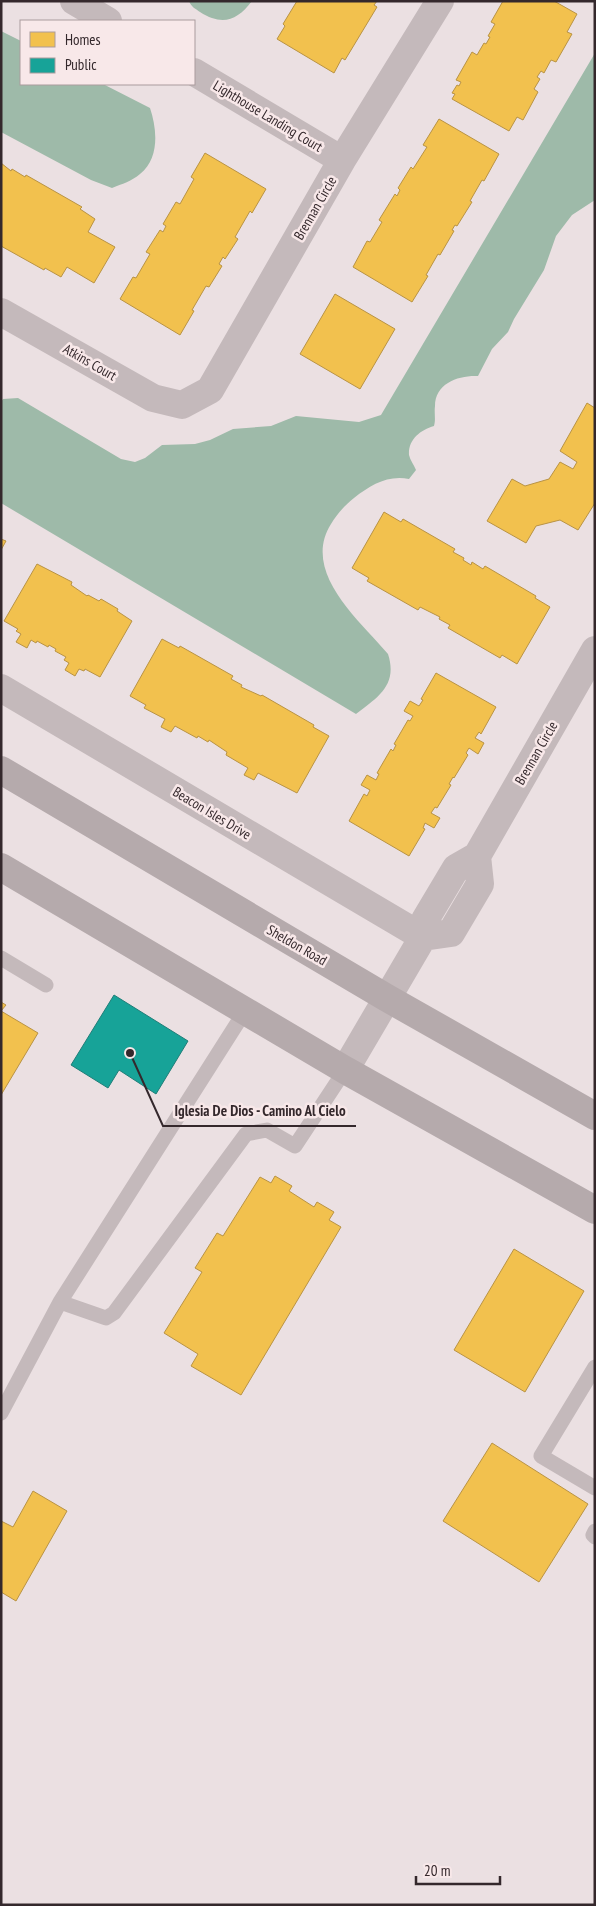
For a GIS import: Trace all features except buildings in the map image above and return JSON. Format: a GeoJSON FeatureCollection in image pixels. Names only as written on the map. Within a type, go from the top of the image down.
{"type":"FeatureCollection","features":[{"type":"Feature","properties":{"kind":"main road","name":"Sheldon Road"},"geometry":{"type":"LineString","coordinates":[[1,770],[387,998],[595,1116]]}},
{"type":"Feature","properties":{"kind":"main road"},"geometry":{"type":"LineString","coordinates":[[1,867],[345,1070],[595,1210]]}},
{"type":"Feature","properties":{"kind":"street"},"geometry":{"type":"LineString","coordinates":[[74,1],[106,13]]}},
{"type":"Feature","properties":{"kind":"street","name":"Brennan Circle"},"geometry":{"type":"LineString","coordinates":[[182,405],[210,390],[342,160],[440,1]]}},
{"type":"Feature","properties":{"kind":"street","name":"Lighthouse Landing Court"},"geometry":{"type":"LineString","coordinates":[[195,73],[342,160]]}},
{"type":"Feature","properties":{"kind":"street","name":"Atkins Court"},"geometry":{"type":"LineString","coordinates":[[1,312],[152,398],[182,405]]}},
{"type":"Feature","properties":{"kind":"street","name":"Brennan Circle"},"geometry":{"type":"LineString","coordinates":[[423,937],[451,933],[480,884],[477,856],[595,650]]}},
{"type":"Feature","properties":{"kind":"street","name":"Beacon Isles Drive"},"geometry":{"type":"LineString","coordinates":[[1,688],[423,937]]}},
{"type":"Feature","properties":{"kind":"street"},"geometry":{"type":"LineString","coordinates":[[345,1070],[423,937]]}},
{"type":"Feature","properties":{"kind":"lane"},"geometry":{"type":"LineString","coordinates":[[1,958],[46,985]]}},
{"type":"Feature","properties":{"kind":"lane"},"geometry":{"type":"LineString","coordinates":[[1,1413],[60,1302],[245,1011]]}},
{"type":"Feature","properties":{"kind":"lane"},"geometry":{"type":"LineString","coordinates":[[60,1302],[106,1318],[114,1313],[246,1134],[267,1130],[295,1146],[345,1070]]}},
{"type":"Feature","properties":{"kind":"lane"},"geometry":{"type":"LineString","coordinates":[[595,1367],[541,1456],[595,1488]]}},
{"type":"Feature","properties":{"kind":"lane"},"geometry":{"type":"LineString","coordinates":[[595,1531],[593,1535],[595,1537]]}},
{"type":"Feature","properties":{"kind":"shaded area"},"geometry":{"type":"Polygon","coordinates":[[[189,1],[252,1],[235,17],[222,20],[200,12],[189,1]]]}},
{"type":"Feature","properties":{"kind":"shaded area"},"geometry":{"type":"Polygon","coordinates":[[[1,31],[20,40],[20,85],[105,85],[150,108],[154,125],[155,143],[151,160],[140,174],[134,179],[112,188],[91,180],[1,132],[1,31]]]}},
{"type":"Feature","properties":{"kind":"shaded area"},"geometry":{"type":"Polygon","coordinates":[[[595,53],[595,200],[572,215],[556,236],[544,270],[508,332],[492,349],[478,376],[456,379],[449,382],[439,391],[436,398],[434,426],[416,436],[409,450],[410,459],[416,470],[409,479],[394,478],[386,480],[360,493],[341,510],[331,524],[324,542],[323,560],[328,577],[337,594],[349,611],[388,654],[390,674],[388,682],[372,702],[356,714],[1,503],[1,402],[3,399],[18,398],[121,459],[135,462],[145,458],[162,445],[195,444],[210,440],[233,429],[271,426],[296,416],[359,422],[381,415],[595,53]]]}},
{"type":"Feature","properties":{"kind":"place","name":"Iglesia De Dios - Camino Al Cielo"},"geometry":{"type":"Point","coordinates":[130,1053]}}]}
